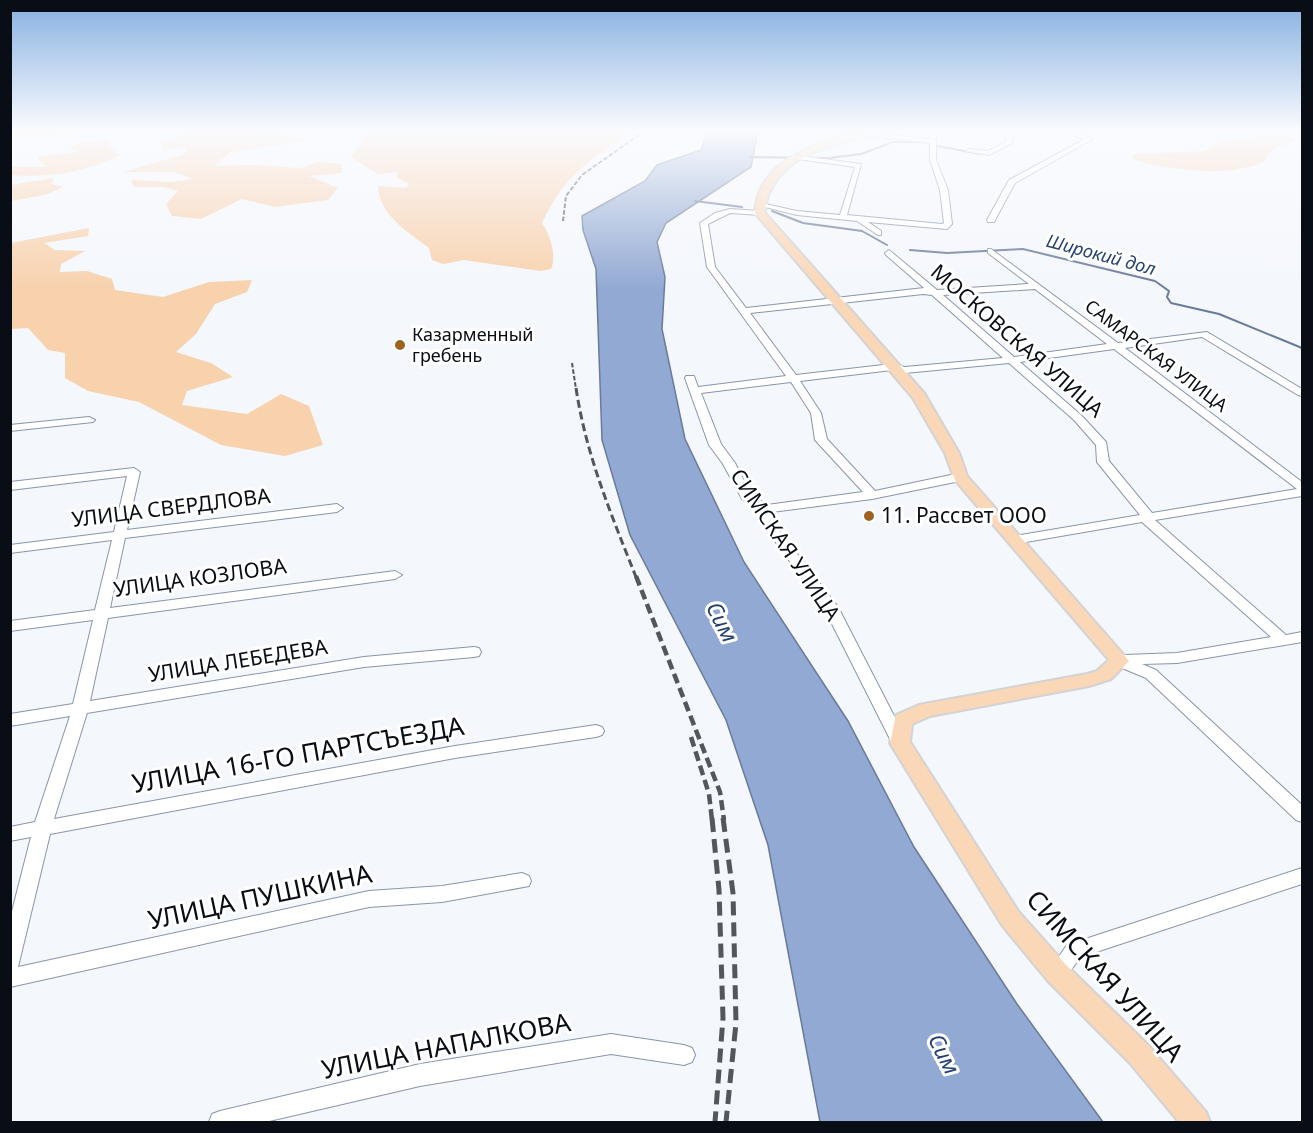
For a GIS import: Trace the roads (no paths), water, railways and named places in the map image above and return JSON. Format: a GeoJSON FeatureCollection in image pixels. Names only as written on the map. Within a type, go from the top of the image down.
{"type":"FeatureCollection","features":[{"type":"Feature","properties":{"kind":"main road"},"geometry":{"type":"LineString","coordinates":[[771,183],[766,189],[761,209],[836,301],[920,396],[940,428],[960,477],[1120,661],[1104,675],[1089,680],[926,710],[903,720],[900,743]]}},
{"type":"Feature","properties":{"kind":"main road","name":"СИМСКАЯ УЛИЦА"},"geometry":{"type":"LineString","coordinates":[[900,743],[1010,918],[1057,973],[1139,1054],[1196,1122]]}},
{"type":"Feature","properties":{"kind":"street"},"geometry":{"type":"LineString","coordinates":[[843,216],[854,183]]}},
{"type":"Feature","properties":{"kind":"street"},"geometry":{"type":"LineString","coordinates":[[872,495],[820,440],[816,413],[745,311],[711,267],[709,248],[702,230],[704,223],[718,212],[761,209],[944,227],[948,224],[941,183]]}},
{"type":"Feature","properties":{"kind":"street"},"geometry":{"type":"LineString","coordinates":[[991,220],[1012,183]]}},
{"type":"Feature","properties":{"kind":"street"},"geometry":{"type":"LineString","coordinates":[[857,218],[878,233]]}},
{"type":"Feature","properties":{"kind":"street","name":"САМАРСКАЯ УЛИЦА"},"geometry":{"type":"LineString","coordinates":[[991,251],[1302,487]]}},
{"type":"Feature","properties":{"kind":"street","name":"МОСКОВСКАЯ УЛИЦА"},"geometry":{"type":"LineString","coordinates":[[888,253],[921,284],[938,293],[1078,418],[1102,444],[1102,462],[1145,511],[1147,520],[1284,641]]}},
{"type":"Feature","properties":{"kind":"street"},"geometry":{"type":"LineString","coordinates":[[745,311],[923,291],[938,293],[1035,286]]}},
{"type":"Feature","properties":{"kind":"street"},"geometry":{"type":"LineString","coordinates":[[793,379],[1011,360],[1204,334],[1302,393]]}},
{"type":"Feature","properties":{"kind":"street","name":"СИМСКАЯ УЛИЦА"},"geometry":{"type":"LineString","coordinates":[[793,379],[693,384],[715,445],[729,463],[746,496],[765,510],[769,525],[831,607],[900,743]]}},
{"type":"Feature","properties":{"kind":"street"},"geometry":{"type":"LineString","coordinates":[[10,428],[89,420]]}},
{"type":"Feature","properties":{"kind":"street"},"geometry":{"type":"LineString","coordinates":[[10,486],[134,472],[80,709],[42,828],[10,962]]}},
{"type":"Feature","properties":{"kind":"street"},"geometry":{"type":"LineString","coordinates":[[765,510],[872,495],[960,477]]}},
{"type":"Feature","properties":{"kind":"street"},"geometry":{"type":"LineString","coordinates":[[1014,540],[1147,520],[1302,492]]}},
{"type":"Feature","properties":{"kind":"street","name":"УЛИЦА СВЕРДЛОВА"},"geometry":{"type":"LineString","coordinates":[[10,549],[337,508]]}},
{"type":"Feature","properties":{"kind":"street","name":"УЛИЦА КОЗЛОВА"},"geometry":{"type":"LineString","coordinates":[[10,626],[395,575]]}},
{"type":"Feature","properties":{"kind":"street"},"geometry":{"type":"LineString","coordinates":[[1120,661],[1177,658],[1302,637]]}},
{"type":"Feature","properties":{"kind":"street","name":"УЛИЦА ЛЕБЕДЕВА"},"geometry":{"type":"LineString","coordinates":[[10,720],[364,662],[474,652]]}},
{"type":"Feature","properties":{"kind":"street"},"geometry":{"type":"LineString","coordinates":[[1120,661],[1151,674],[1302,815]]}},
{"type":"Feature","properties":{"kind":"street","name":"УЛИЦА 16-ГО ПАРТСЪЕЗДА"},"geometry":{"type":"LineString","coordinates":[[10,834],[455,752],[596,731]]}},
{"type":"Feature","properties":{"kind":"street"},"geometry":{"type":"LineString","coordinates":[[1057,973],[1074,951],[1302,876]]}},
{"type":"Feature","properties":{"kind":"street","name":"УЛИЦА ПУШКИНА"},"geometry":{"type":"LineString","coordinates":[[10,978],[369,899],[442,894],[522,880]]}},
{"type":"Feature","properties":{"kind":"street","name":"УЛИЦА НАПАЛКОВА"},"geometry":{"type":"LineString","coordinates":[[219,1122],[420,1075],[611,1044],[684,1055]]}},
{"type":"Feature","properties":{"kind":"water","name":"Сим"},"geometry":{"type":"Polygon","coordinates":[[[642,183],[727,183],[666,223],[657,242],[665,277],[662,329],[685,439],[744,562],[848,721],[914,847],[1017,1004],[1103,1122],[820,1122],[768,845],[726,720],[630,535],[602,440],[596,269],[583,230],[582,216],[642,183]]]}},
{"type":"Feature","properties":{"kind":"waterway"},"geometry":{"type":"LineString","coordinates":[[695,201],[742,207]]}},
{"type":"Feature","properties":{"kind":"waterway"},"geometry":{"type":"LineString","coordinates":[[772,211],[803,223],[862,231],[887,245]]}},
{"type":"Feature","properties":{"kind":"waterway","name":"Широкий дол"},"geometry":{"type":"LineString","coordinates":[[910,250],[947,253],[1023,249],[1155,281],[1169,291],[1167,297],[1171,303],[1219,314],[1302,348]]}},
{"type":"Feature","properties":{"kind":"railway"},"geometry":{"type":"LineString","coordinates":[[563,221],[566,196],[576,183]]}},
{"type":"Feature","properties":{"kind":"railway"},"geometry":{"type":"LineString","coordinates":[[572,363],[576,389]]}},
{"type":"Feature","properties":{"kind":"railway"},"geometry":{"type":"LineString","coordinates":[[576,388],[593,461],[636,577]]}},
{"type":"Feature","properties":{"kind":"railway"},"geometry":{"type":"LineString","coordinates":[[636,576],[720,792],[724,820]]}},
{"type":"Feature","properties":{"kind":"railway"},"geometry":{"type":"LineString","coordinates":[[691,737],[709,794],[712,820]]}},
{"type":"Feature","properties":{"kind":"railway"},"geometry":{"type":"LineString","coordinates":[[712,818],[719,890],[723,1018],[715,1122]]}},
{"type":"Feature","properties":{"kind":"railway"},"geometry":{"type":"LineString","coordinates":[[723,818],[733,893],[736,1023],[726,1122]]}},
{"type":"Feature","properties":{"kind":"place","name":"Казарменный гребень"},"geometry":{"type":"Point","coordinates":[400,345]}},
{"type":"Feature","properties":{"kind":"place","name":"11. Рассвет ООО"},"geometry":{"type":"Point","coordinates":[869,516]}}]}
